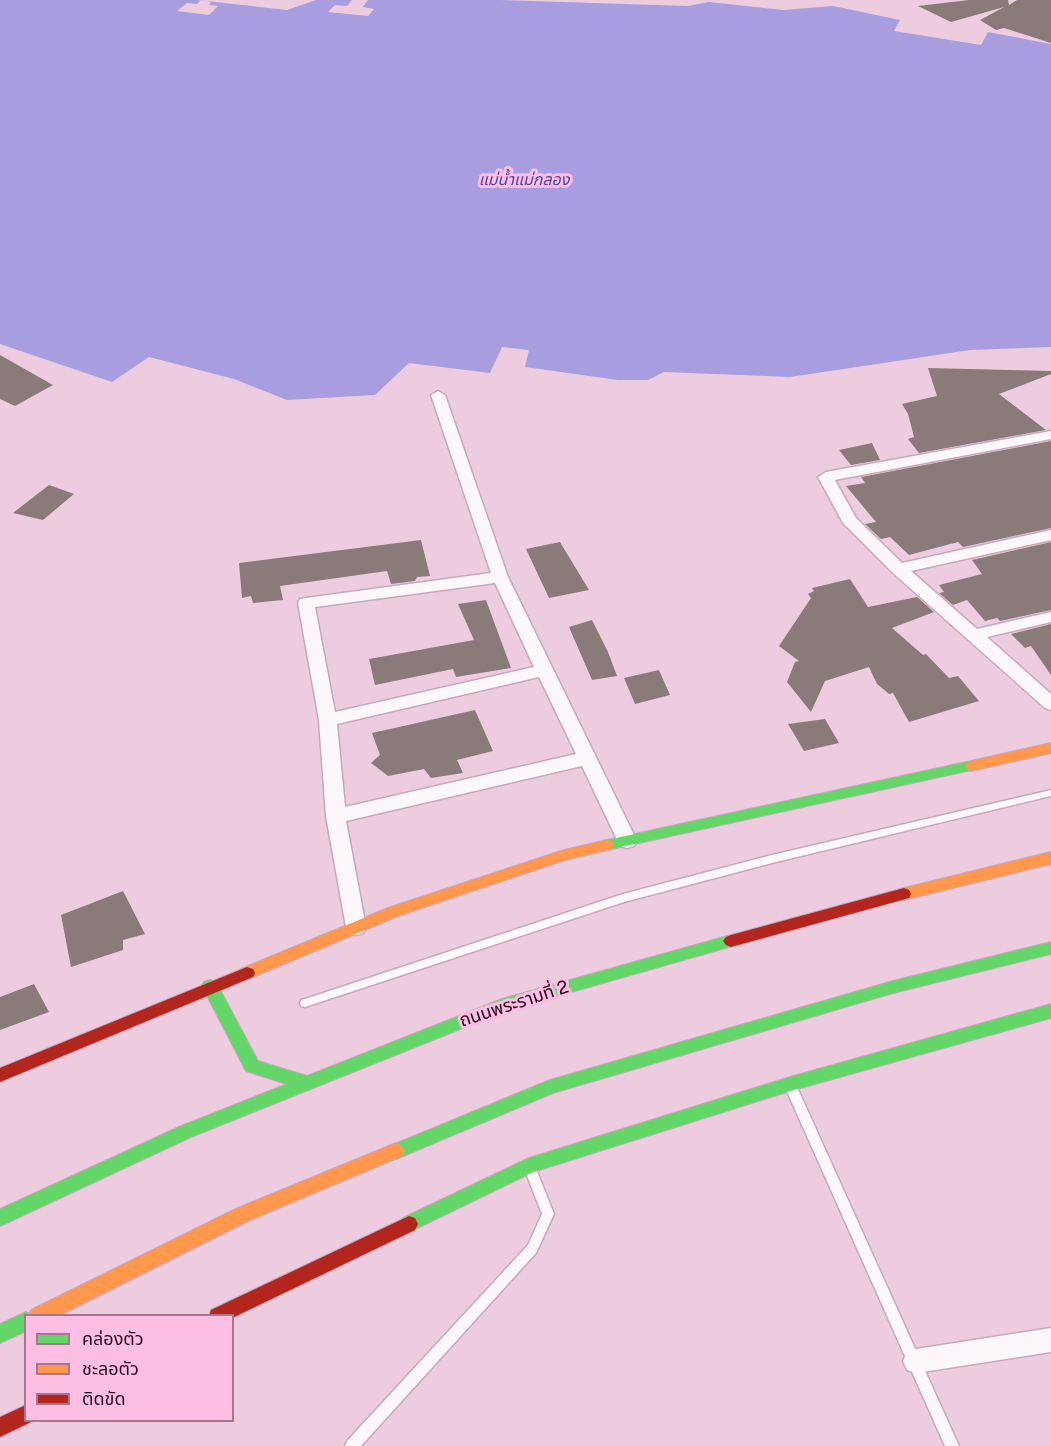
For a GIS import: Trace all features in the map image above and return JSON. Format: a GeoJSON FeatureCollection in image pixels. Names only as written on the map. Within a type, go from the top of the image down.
{"type":"FeatureCollection","features":[{"type":"Feature","properties":{"kind":"main road"},"geometry":{"type":"LineString","coordinates":[[0,1075],[356,927],[564,855],[1051,748]]}},
{"type":"Feature","properties":{"kind":"main road","name":"ถนนพระรามที่ 2"},"geometry":{"type":"LineString","coordinates":[[0,1218],[185,1132],[502,1005],[848,908],[1051,858]]}},
{"type":"Feature","properties":{"kind":"main road"},"geometry":{"type":"LineString","coordinates":[[42,1314],[244,1214],[550,1087],[893,987],[1051,948]]}},
{"type":"Feature","properties":{"kind":"main road"},"geometry":{"type":"LineString","coordinates":[[210,986],[252,1066],[305,1082]]}},
{"type":"Feature","properties":{"kind":"main road"},"geometry":{"type":"LineString","coordinates":[[222,1314],[530,1166],[790,1084],[1051,1011]]}},
{"type":"Feature","properties":{"kind":"main road"},"geometry":{"type":"LineString","coordinates":[[0,1334],[24,1322]]}},
{"type":"Feature","properties":{"kind":"main road"},"geometry":{"type":"LineString","coordinates":[[0,1427],[24,1415]]}},
{"type":"Feature","properties":{"kind":"street"},"geometry":{"type":"LineString","coordinates":[[438,395],[500,577],[627,841]]}},
{"type":"Feature","properties":{"kind":"street"},"geometry":{"type":"LineString","coordinates":[[1051,435],[826,477],[849,520],[899,569],[1051,704]]}},
{"type":"Feature","properties":{"kind":"street"},"geometry":{"type":"LineString","coordinates":[[899,569],[1051,535]]}},
{"type":"Feature","properties":{"kind":"street"},"geometry":{"type":"LineString","coordinates":[[356,927],[336,816],[328,720],[306,603],[500,577]]}},
{"type":"Feature","properties":{"kind":"street"},"geometry":{"type":"LineString","coordinates":[[973,635],[1051,617]]}},
{"type":"Feature","properties":{"kind":"street"},"geometry":{"type":"LineString","coordinates":[[328,720],[545,670]]}},
{"type":"Feature","properties":{"kind":"street"},"geometry":{"type":"LineString","coordinates":[[336,816],[588,758]]}},
{"type":"Feature","properties":{"kind":"street"},"geometry":{"type":"LineString","coordinates":[[916,1361],[1051,1340]]}},
{"type":"Feature","properties":{"kind":"lane"},"geometry":{"type":"LineString","coordinates":[[305,1003],[623,898],[1051,793]]}},
{"type":"Feature","properties":{"kind":"lane"},"geometry":{"type":"LineString","coordinates":[[790,1084],[916,1361],[952,1446]]}},
{"type":"Feature","properties":{"kind":"lane"},"geometry":{"type":"LineString","coordinates":[[352,1446],[532,1249],[548,1214],[530,1166]]}},
{"type":"Feature","properties":{"kind":"water","name":"แม่น้ำแม่กลอง"},"geometry":{"type":"Polygon","coordinates":[[[0,0],[198,0],[287,10],[316,0],[500,0],[688,6],[709,2],[783,10],[833,6],[900,20],[894,31],[981,45],[988,32],[1051,44],[1051,347],[970,350],[790,377],[664,372],[648,380],[618,380],[525,367],[529,350],[502,347],[490,373],[409,363],[375,395],[287,400],[234,379],[149,357],[112,382],[0,344],[0,0]]]}},
{"type":"Feature","properties":{"kind":"pier"},"geometry":{"type":"Polygon","coordinates":[[[201,0],[211,2],[209,5],[218,6],[209,15],[177,11],[187,3],[197,4],[201,0]]]}},
{"type":"Feature","properties":{"kind":"pier"},"geometry":{"type":"Polygon","coordinates":[[[352,0],[368,0],[363,7],[374,9],[368,16],[328,12],[335,5],[347,6],[352,0]]]}},
{"type":"Feature","properties":{"kind":"building"},"geometry":{"type":"Polygon","coordinates":[[[969,0],[1008,0],[1009,5],[1017,0],[1051,0],[1051,43],[1004,28],[996,30],[980,20],[1004,7],[951,22],[918,6],[969,0]]]}},
{"type":"Feature","properties":{"kind":"building"},"geometry":{"type":"Polygon","coordinates":[[[0,355],[53,385],[15,406],[0,399],[0,355]]]}},
{"type":"Feature","properties":{"kind":"building"},"geometry":{"type":"Polygon","coordinates":[[[928,368],[1051,371],[1051,374],[999,394],[1046,430],[919,453],[908,439],[914,437],[908,414],[902,404],[937,396],[928,368]]]}},
{"type":"Feature","properties":{"kind":"building"},"geometry":{"type":"Polygon","coordinates":[[[1051,441],[1051,528],[963,547],[958,542],[909,555],[890,537],[881,539],[865,524],[876,522],[846,486],[865,483],[861,477],[1051,441]]]}},
{"type":"Feature","properties":{"kind":"building"},"geometry":{"type":"Polygon","coordinates":[[[872,443],[880,460],[851,465],[839,450],[872,443]]]}},
{"type":"Feature","properties":{"kind":"building"},"geometry":{"type":"Polygon","coordinates":[[[49,485],[74,494],[43,520],[13,513],[49,485]]]}},
{"type":"Feature","properties":{"kind":"building"},"geometry":{"type":"Polygon","coordinates":[[[421,540],[430,576],[417,577],[415,581],[391,584],[387,571],[280,586],[283,600],[253,603],[251,596],[242,598],[239,563],[421,540]]]}},
{"type":"Feature","properties":{"kind":"building"},"geometry":{"type":"Polygon","coordinates":[[[560,542],[589,590],[549,598],[526,549],[560,542]]]}},
{"type":"Feature","properties":{"kind":"building"},"geometry":{"type":"Polygon","coordinates":[[[1051,542],[1051,610],[1000,621],[997,618],[985,621],[967,600],[953,605],[939,593],[944,592],[939,585],[982,574],[972,560],[1051,542]]]}},
{"type":"Feature","properties":{"kind":"building"},"geometry":{"type":"Polygon","coordinates":[[[850,579],[868,607],[917,597],[934,612],[892,628],[923,655],[926,654],[949,678],[958,676],[979,701],[909,722],[893,693],[889,694],[877,684],[869,667],[825,681],[811,712],[787,682],[795,662],[799,661],[779,646],[811,598],[808,594],[814,591],[812,588],[850,579]]]}},
{"type":"Feature","properties":{"kind":"building"},"geometry":{"type":"Polygon","coordinates":[[[486,600],[511,668],[456,677],[453,669],[375,685],[369,659],[474,640],[458,604],[486,600]]]}},
{"type":"Feature","properties":{"kind":"building"},"geometry":{"type":"Polygon","coordinates":[[[592,620],[617,676],[592,680],[569,627],[592,620]]]}},
{"type":"Feature","properties":{"kind":"building"},"geometry":{"type":"Polygon","coordinates":[[[1051,624],[1051,675],[1031,646],[1025,648],[1011,634],[1051,624]]]}},
{"type":"Feature","properties":{"kind":"building"},"geometry":{"type":"Polygon","coordinates":[[[659,670],[670,695],[635,704],[624,678],[659,670]]]}},
{"type":"Feature","properties":{"kind":"building"},"geometry":{"type":"Polygon","coordinates":[[[475,710],[493,751],[457,760],[463,773],[431,778],[424,769],[388,776],[371,763],[380,755],[372,733],[475,710]]]}},
{"type":"Feature","properties":{"kind":"building"},"geometry":{"type":"Polygon","coordinates":[[[825,719],[839,743],[804,751],[788,724],[825,719]]]}},
{"type":"Feature","properties":{"kind":"building"},"geometry":{"type":"Polygon","coordinates":[[[123,891],[145,934],[123,940],[123,950],[71,967],[61,915],[123,891]]]}},
{"type":"Feature","properties":{"kind":"building"},"geometry":{"type":"Polygon","coordinates":[[[34,984],[49,1012],[0,1030],[0,997],[34,984]]]}},
{"type":"Feature","properties":{"kind":"traffic: fast"},"geometry":{"type":"LineString","coordinates":[[607,845],[971,766]]}},
{"type":"Feature","properties":{"kind":"traffic: fast"},"geometry":{"type":"LineString","coordinates":[[0,1218],[185,1132],[502,1005],[731,941]]}},
{"type":"Feature","properties":{"kind":"traffic: fast"},"geometry":{"type":"LineString","coordinates":[[396,1151],[550,1087],[893,987],[1051,948]]}},
{"type":"Feature","properties":{"kind":"traffic: fast"},"geometry":{"type":"LineString","coordinates":[[210,986],[252,1066],[305,1082]]}},
{"type":"Feature","properties":{"kind":"traffic: fast"},"geometry":{"type":"LineString","coordinates":[[409,1224],[529,1166],[790,1084],[1051,1011]]}},
{"type":"Feature","properties":{"kind":"traffic: fast"},"geometry":{"type":"LineString","coordinates":[[0,1334],[24,1322]]}},
{"type":"Feature","properties":{"kind":"traffic: slow"},"geometry":{"type":"LineString","coordinates":[[971,766],[1051,748]]}},
{"type":"Feature","properties":{"kind":"traffic: slow"},"geometry":{"type":"LineString","coordinates":[[247,973],[393,912],[564,855],[607,845]]}},
{"type":"Feature","properties":{"kind":"traffic: slow"},"geometry":{"type":"LineString","coordinates":[[904,894],[1051,858]]}},
{"type":"Feature","properties":{"kind":"traffic: slow"},"geometry":{"type":"LineString","coordinates":[[42,1314],[244,1214],[396,1151]]}},
{"type":"Feature","properties":{"kind":"traffic: jam"},"geometry":{"type":"LineString","coordinates":[[731,941],[904,894]]}},
{"type":"Feature","properties":{"kind":"traffic: jam"},"geometry":{"type":"LineString","coordinates":[[0,1075],[247,973]]}},
{"type":"Feature","properties":{"kind":"traffic: jam"},"geometry":{"type":"LineString","coordinates":[[222,1314],[409,1224]]}},
{"type":"Feature","properties":{"kind":"traffic: jam"},"geometry":{"type":"LineString","coordinates":[[0,1427],[24,1415]]}}]}
